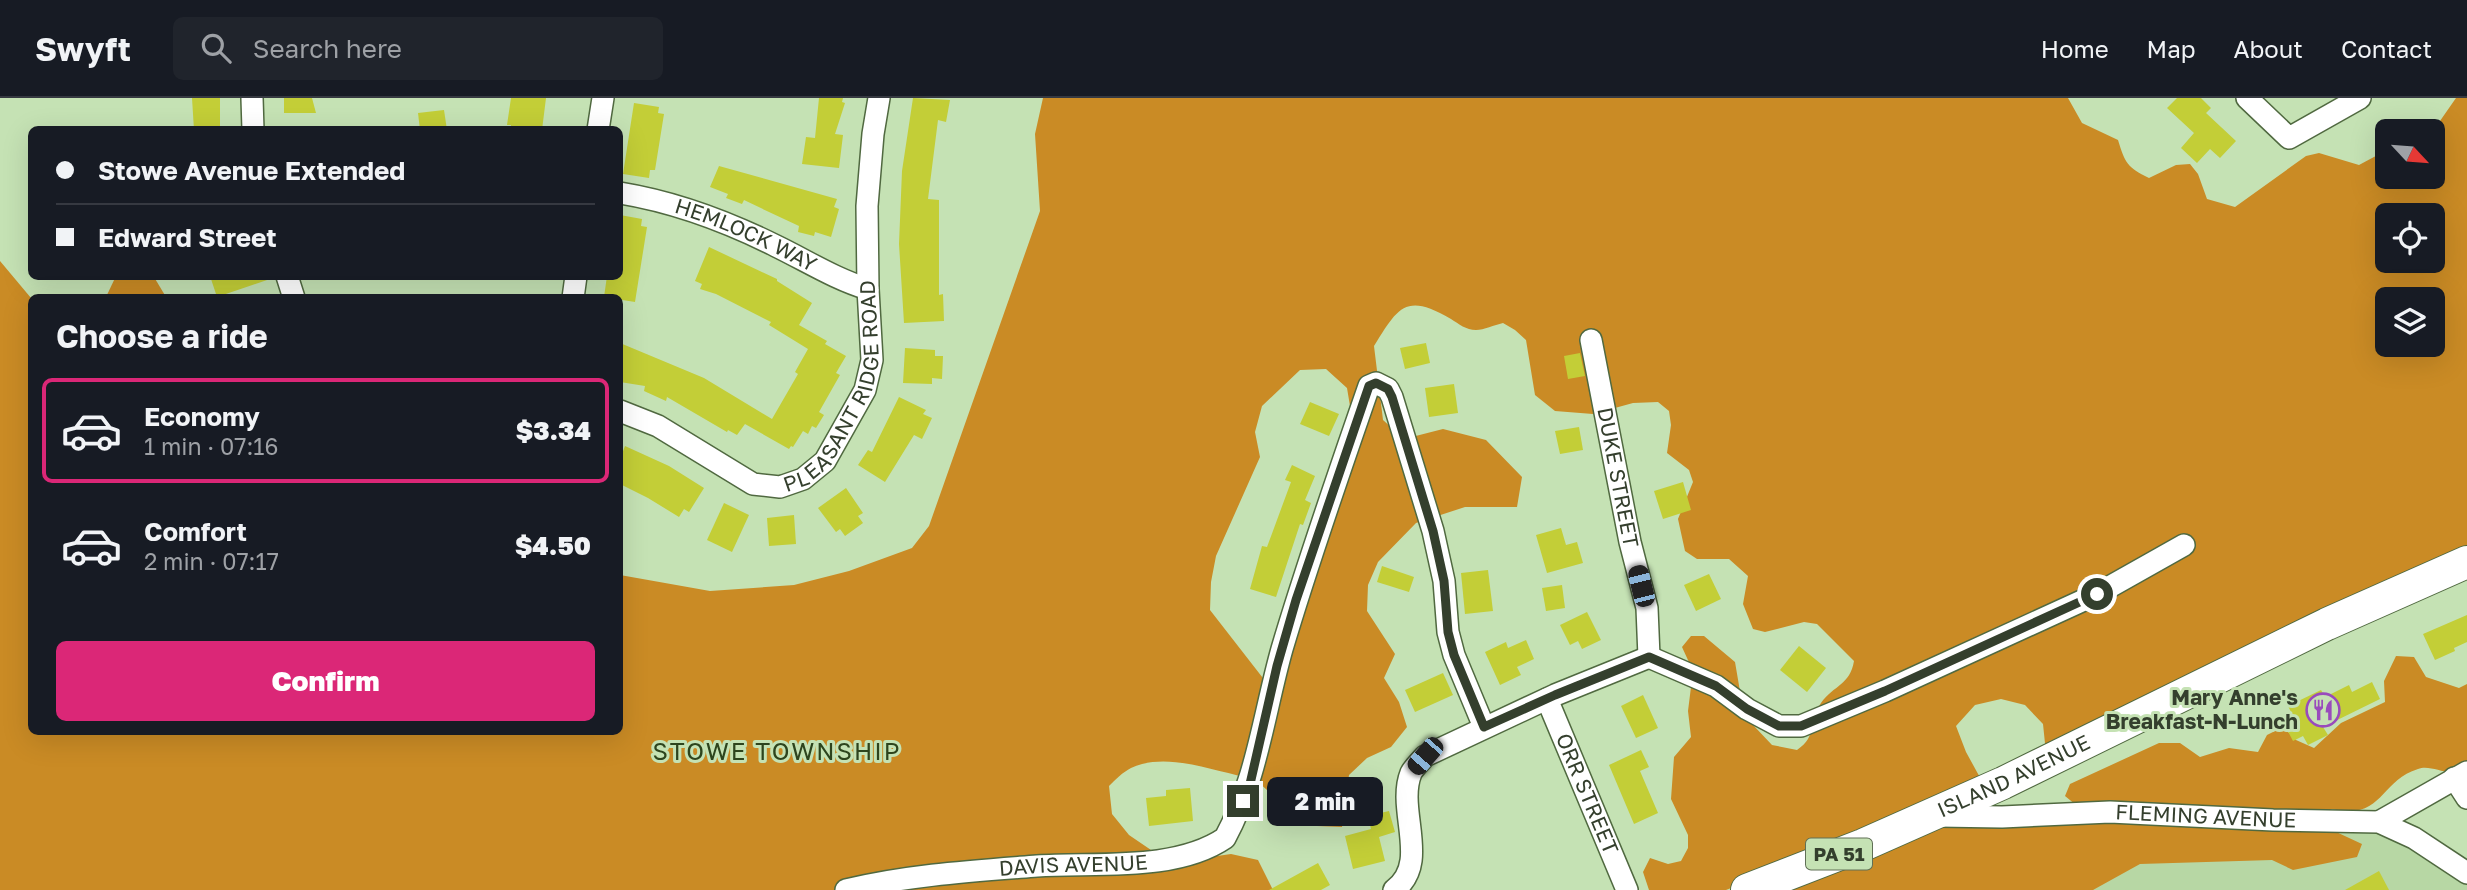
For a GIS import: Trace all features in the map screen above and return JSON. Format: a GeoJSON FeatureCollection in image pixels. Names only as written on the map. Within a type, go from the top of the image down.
{"type":"FeatureCollection","features":[{"type":"Feature","properties":{"kind":"main road","name":"ISLAND AVENUE"},"geometry":{"type":"LineString","coordinates":[[1747,890],[1863,845],[2003,783],[2327,624],[2467,562]]}},
{"type":"Feature","properties":{"kind":"street"},"geometry":{"type":"LineString","coordinates":[[252,98],[253,126]]}},
{"type":"Feature","properties":{"kind":"street"},"geometry":{"type":"LineString","coordinates":[[599,126],[603,98]]}},
{"type":"Feature","properties":{"kind":"street","name":"PLEASANT RIDGE ROAD"},"geometry":{"type":"LineString","coordinates":[[623,412],[658,426],[753,484],[780,487],[803,479],[825,461],[865,390],[872,360],[867,206],[879,98]]}},
{"type":"Feature","properties":{"kind":"street"},"geometry":{"type":"LineString","coordinates":[[2247,98],[2289,138],[2360,98]]}},
{"type":"Feature","properties":{"kind":"street","name":"HEMLOCK WAY"},"geometry":{"type":"LineString","coordinates":[[623,194],[688,209],[779,247],[845,282],[868,289]]}},
{"type":"Feature","properties":{"kind":"street","name":"DUKE STREET"},"geometry":{"type":"LineString","coordinates":[[1591,340],[1630,542],[1647,608],[1649,657]]}},
{"type":"Feature","properties":{"kind":"street","name":"DAVIS AVENUE"},"geometry":{"type":"LineString","coordinates":[[846,890],[917,877],[1039,866],[1153,861],[1191,854],[1225,838],[1250,784],[1277,666],[1296,600],[1369,386],[1376,383],[1383,385],[1392,397],[1433,531],[1444,581],[1448,632],[1454,655],[1484,727]]}},
{"type":"Feature","properties":{"kind":"street"},"geometry":{"type":"LineString","coordinates":[[1394,890],[1403,884],[1412,857],[1406,802],[1411,772],[1425,756],[1547,699],[1649,657],[1716,686],[1747,709],[1779,726],[1801,726],[1885,691],[2097,594],[2184,545]]}},
{"type":"Feature","properties":{"kind":"street","name":"ORR STREET"},"geometry":{"type":"LineString","coordinates":[[1547,699],[1627,890]]}},
{"type":"Feature","properties":{"kind":"street"},"geometry":{"type":"LineString","coordinates":[[2379,822],[2460,775],[2467,798]]}},
{"type":"Feature","properties":{"kind":"street","name":"FLEMING AVENUE"},"geometry":{"type":"LineString","coordinates":[[1929,816],[2002,817],[2110,812],[2379,822],[2414,838],[2467,873]]}},
{"type":"Feature","properties":{"kind":"shaded area"},"geometry":{"type":"Polygon","coordinates":[[[1043,98],[2068,98],[2082,123],[2118,140],[2125,159],[2136,171],[2149,178],[2176,165],[2190,164],[2198,174],[2207,199],[2235,207],[2306,156],[2319,153],[2359,165],[2375,156],[2375,189],[2445,189],[2445,119],[2441,119],[2456,98],[2467,98],[2467,555],[2046,753],[2043,724],[2025,705],[2001,699],[1975,705],[1956,726],[1983,783],[1868,835],[1726,890],[1649,890],[1643,872],[1650,858],[1668,864],[1681,861],[1688,848],[1688,835],[1671,799],[1674,757],[1691,737],[1688,711],[1693,671],[1682,647],[1691,636],[1704,636],[1735,662],[1742,703],[1754,726],[1772,745],[1797,750],[1804,745],[1811,733],[1817,709],[1849,675],[1854,661],[1817,624],[1804,622],[1765,632],[1753,629],[1743,604],[1748,576],[1729,559],[1697,559],[1685,551],[1678,519],[1693,482],[1689,470],[1667,453],[1671,425],[1669,411],[1658,402],[1633,403],[1593,414],[1555,411],[1535,395],[1526,340],[1515,330],[1503,323],[1479,330],[1469,329],[1423,306],[1413,306],[1404,308],[1397,314],[1374,346],[1383,420],[1404,439],[1443,429],[1486,440],[1522,477],[1517,507],[1465,507],[1416,523],[1378,562],[1368,585],[1367,611],[1395,654],[1384,678],[1399,702],[1407,727],[1391,747],[1367,758],[1349,775],[1342,827],[1317,826],[1301,806],[1276,798],[1257,781],[1296,618],[1361,431],[1350,406],[1347,388],[1326,369],[1300,370],[1262,406],[1255,432],[1260,457],[1216,556],[1211,582],[1210,610],[1266,682],[1245,777],[1188,764],[1158,762],[1131,768],[1109,786],[1112,814],[1129,835],[1151,850],[1176,862],[1231,854],[1258,860],[1273,890],[0,890],[0,261],[28,294],[28,735],[623,735],[623,576],[710,591],[794,585],[849,571],[912,548],[929,526],[1040,211],[1035,134],[1043,98]]]}},
{"type":"Feature","properties":{"kind":"shaded area"},"geometry":{"type":"Polygon","coordinates":[[[114,280],[156,280],[164,294],[107,294],[114,280]]]}},
{"type":"Feature","properties":{"kind":"shaded area"},"geometry":{"type":"Polygon","coordinates":[[[2396,656],[2414,657],[2426,677],[2459,688],[2467,684],[2467,768],[2451,772],[2418,769],[2395,782],[2380,798],[2361,810],[2332,809],[2320,815],[2076,805],[2065,796],[2070,784],[2159,743],[2180,743],[2200,757],[2229,748],[2258,752],[2267,735],[2283,727],[2296,740],[2314,748],[2341,723],[2385,702],[2384,681],[2396,656]]]}},
{"type":"Feature","properties":{"kind":"shaded area"},"geometry":{"type":"Polygon","coordinates":[[[1935,822],[2319,824],[2362,844],[2357,857],[2293,870],[2272,860],[2140,864],[2093,890],[1765,890],[1935,822]]]}},
{"type":"Feature","properties":{"kind":"shaded area"},"geometry":{"type":"Polygon","coordinates":[[[2379,822],[2467,873],[2467,890],[1747,890],[2379,822]]]}},
{"type":"Feature","properties":{"kind":"building"},"geometry":{"type":"Polygon","coordinates":[[[192,98],[220,98],[220,126],[194,126],[192,98]]]}},
{"type":"Feature","properties":{"kind":"building"},"geometry":{"type":"Polygon","coordinates":[[[284,98],[312,98],[316,113],[284,113],[284,98]]]}},
{"type":"Feature","properties":{"kind":"building"},"geometry":{"type":"Polygon","coordinates":[[[511,98],[546,98],[542,126],[507,125],[511,98]]]}},
{"type":"Feature","properties":{"kind":"building"},"geometry":{"type":"Polygon","coordinates":[[[819,98],[843,98],[842,102],[845,103],[835,134],[843,135],[839,168],[802,164],[806,137],[815,138],[819,98]]]}},
{"type":"Feature","properties":{"kind":"building"},"geometry":{"type":"Polygon","coordinates":[[[913,98],[950,100],[946,122],[938,120],[928,199],[939,200],[939,295],[943,294],[944,321],[904,323],[899,244],[902,171],[913,98]]]}},
{"type":"Feature","properties":{"kind":"building"},"geometry":{"type":"Polygon","coordinates":[[[2177,98],[2201,98],[2211,108],[2206,113],[2236,141],[2220,158],[2210,149],[2197,163],[2181,148],[2194,133],[2167,108],[2177,98]]]}},
{"type":"Feature","properties":{"kind":"building"},"geometry":{"type":"Polygon","coordinates":[[[634,103],[659,107],[658,113],[664,114],[655,170],[650,170],[649,178],[623,174],[634,103]]]}},
{"type":"Feature","properties":{"kind":"building"},"geometry":{"type":"Polygon","coordinates":[[[444,110],[446,126],[420,126],[418,113],[444,110]]]}},
{"type":"Feature","properties":{"kind":"building"},"geometry":{"type":"Polygon","coordinates":[[[719,166],[837,199],[834,207],[839,209],[831,237],[815,232],[814,236],[798,232],[799,226],[744,200],[742,204],[726,198],[728,194],[710,187],[719,166]]]}},
{"type":"Feature","properties":{"kind":"building"},"geometry":{"type":"Polygon","coordinates":[[[623,216],[642,219],[641,226],[647,227],[635,302],[623,300],[623,294],[604,294],[606,280],[623,280],[623,216]]]}},
{"type":"Feature","properties":{"kind":"building"},"geometry":{"type":"Polygon","coordinates":[[[709,247],[777,279],[812,303],[799,325],[846,356],[836,373],[840,375],[819,412],[824,415],[816,428],[812,426],[808,434],[803,431],[793,447],[789,449],[745,424],[737,435],[728,430],[727,432],[667,397],[666,401],[644,391],[645,386],[623,382],[623,344],[704,378],[772,419],[798,374],[795,372],[808,349],[769,325],[771,322],[716,294],[700,289],[702,284],[695,281],[709,247]]]}},
{"type":"Feature","properties":{"kind":"building"},"geometry":{"type":"Polygon","coordinates":[[[211,280],[267,280],[226,294],[216,294],[211,280]]]}},
{"type":"Feature","properties":{"kind":"building"},"geometry":{"type":"Polygon","coordinates":[[[1426,343],[1430,363],[1405,369],[1400,348],[1426,343]]]}},
{"type":"Feature","properties":{"kind":"building"},"geometry":{"type":"Polygon","coordinates":[[[905,348],[935,350],[935,356],[943,356],[942,379],[932,378],[932,384],[903,383],[905,348]]]}},
{"type":"Feature","properties":{"kind":"building"},"geometry":{"type":"Polygon","coordinates":[[[1580,353],[1585,376],[1568,379],[1564,356],[1580,353]]]}},
{"type":"Feature","properties":{"kind":"building"},"geometry":{"type":"Polygon","coordinates":[[[1454,384],[1458,413],[1429,417],[1425,388],[1454,384]]]}},
{"type":"Feature","properties":{"kind":"building"},"geometry":{"type":"Polygon","coordinates":[[[899,397],[926,410],[923,414],[932,418],[922,439],[914,435],[885,482],[858,465],[868,450],[872,452],[899,397]]]}},
{"type":"Feature","properties":{"kind":"building"},"geometry":{"type":"Polygon","coordinates":[[[1310,402],[1339,414],[1329,436],[1300,424],[1310,402]]]}},
{"type":"Feature","properties":{"kind":"building"},"geometry":{"type":"Polygon","coordinates":[[[1579,427],[1583,450],[1560,454],[1555,431],[1579,427]]]}},
{"type":"Feature","properties":{"kind":"building"},"geometry":{"type":"Polygon","coordinates":[[[625,446],[669,466],[704,488],[689,512],[684,509],[679,517],[623,486],[625,446]]]}},
{"type":"Feature","properties":{"kind":"building"},"geometry":{"type":"Polygon","coordinates":[[[1292,465],[1315,476],[1305,500],[1311,503],[1303,525],[1300,524],[1276,597],[1250,589],[1262,546],[1267,547],[1291,482],[1285,480],[1292,465]]]}},
{"type":"Feature","properties":{"kind":"building"},"geometry":{"type":"Polygon","coordinates":[[[1683,482],[1691,510],[1663,519],[1654,491],[1683,482]]]}},
{"type":"Feature","properties":{"kind":"building"},"geometry":{"type":"Polygon","coordinates":[[[846,488],[863,513],[858,516],[863,523],[845,536],[840,529],[836,532],[818,508],[846,488]]]}},
{"type":"Feature","properties":{"kind":"building"},"geometry":{"type":"Polygon","coordinates":[[[724,503],[749,515],[732,552],[707,540],[724,503]]]}},
{"type":"Feature","properties":{"kind":"building"},"geometry":{"type":"Polygon","coordinates":[[[794,515],[796,544],[769,546],[767,518],[794,515]]]}},
{"type":"Feature","properties":{"kind":"building"},"geometry":{"type":"Polygon","coordinates":[[[1561,528],[1566,545],[1577,542],[1583,563],[1547,573],[1536,535],[1561,528]]]}},
{"type":"Feature","properties":{"kind":"building"},"geometry":{"type":"Polygon","coordinates":[[[1382,566],[1414,577],[1409,592],[1377,582],[1382,566]]]}},
{"type":"Feature","properties":{"kind":"building"},"geometry":{"type":"Polygon","coordinates":[[[1488,570],[1493,611],[1465,614],[1461,573],[1488,570]]]}},
{"type":"Feature","properties":{"kind":"building"},"geometry":{"type":"Polygon","coordinates":[[[1709,574],[1721,599],[1696,611],[1684,585],[1709,574]]]}},
{"type":"Feature","properties":{"kind":"building"},"geometry":{"type":"Polygon","coordinates":[[[1562,585],[1565,608],[1546,611],[1542,588],[1562,585]]]}},
{"type":"Feature","properties":{"kind":"building"},"geometry":{"type":"Polygon","coordinates":[[[1587,612],[1601,640],[1582,649],[1578,641],[1570,645],[1560,625],[1587,612]]]}},
{"type":"Feature","properties":{"kind":"building"},"geometry":{"type":"Polygon","coordinates":[[[2467,615],[2467,642],[2435,660],[2423,634],[2467,615]]]}},
{"type":"Feature","properties":{"kind":"building"},"geometry":{"type":"Polygon","coordinates":[[[1526,640],[1534,659],[1517,667],[1521,675],[1500,685],[1485,652],[1506,642],[1508,648],[1526,640]]]}},
{"type":"Feature","properties":{"kind":"building"},"geometry":{"type":"Polygon","coordinates":[[[1799,646],[1826,668],[1807,692],[1780,670],[1799,646]]]}},
{"type":"Feature","properties":{"kind":"building"},"geometry":{"type":"Polygon","coordinates":[[[1443,673],[1453,695],[1415,712],[1405,690],[1443,673]]]}},
{"type":"Feature","properties":{"kind":"building","name":"Mary Anne's Breakfast-N-Lunch"},"geometry":{"type":"Polygon","coordinates":[[[2372,682],[2380,699],[2323,727],[2328,735],[2308,745],[2303,736],[2293,741],[2282,720],[2292,714],[2288,706],[2321,690],[2325,697],[2349,685],[2352,692],[2372,682]]]}},
{"type":"Feature","properties":{"kind":"building"},"geometry":{"type":"Polygon","coordinates":[[[1643,695],[1658,728],[1636,738],[1621,706],[1643,695]]]}},
{"type":"Feature","properties":{"kind":"building"},"geometry":{"type":"Polygon","coordinates":[[[1641,750],[1649,767],[1640,771],[1658,813],[1634,824],[1609,765],[1641,750]]]}},
{"type":"Feature","properties":{"kind":"building"},"geometry":{"type":"Polygon","coordinates":[[[1190,788],[1193,821],[1149,826],[1146,798],[1166,796],[1166,790],[1190,788]]]}},
{"type":"Feature","properties":{"kind":"building"},"geometry":{"type":"Polygon","coordinates":[[[1389,811],[1395,832],[1379,837],[1385,861],[1353,869],[1345,836],[1371,829],[1368,816],[1389,811]]]}},
{"type":"Feature","properties":{"kind":"building"},"geometry":{"type":"Polygon","coordinates":[[[1318,863],[1330,885],[1321,890],[1269,890],[1318,863]]]}},
{"type":"Feature","properties":{"kind":"building"},"geometry":{"type":"Polygon","coordinates":[[[2379,871],[2389,890],[2345,890],[2379,871]]]}},
{"type":"Feature","properties":{"kind":"place","name":"Mary Anne's Breakfast-N-Lunch"},"geometry":{"type":"Point","coordinates":[2323,710]}},
{"type":"Feature","properties":{"kind":"district","name":"STOWE TOWNSHIP"},"geometry":{"type":"Point","coordinates":[777,752]}},
{"type":"Feature","properties":{"kind":"route"},"geometry":{"type":"LineString","coordinates":[[1243,801],[1250,784],[1277,666],[1296,600],[1369,386],[1376,383],[1388,389],[1392,397],[1433,531],[1444,581],[1448,632],[1454,655],[1484,727],[1649,657],[1716,686],[1747,709],[1779,726],[1801,726],[1885,691],[2097,594]]}}]}
